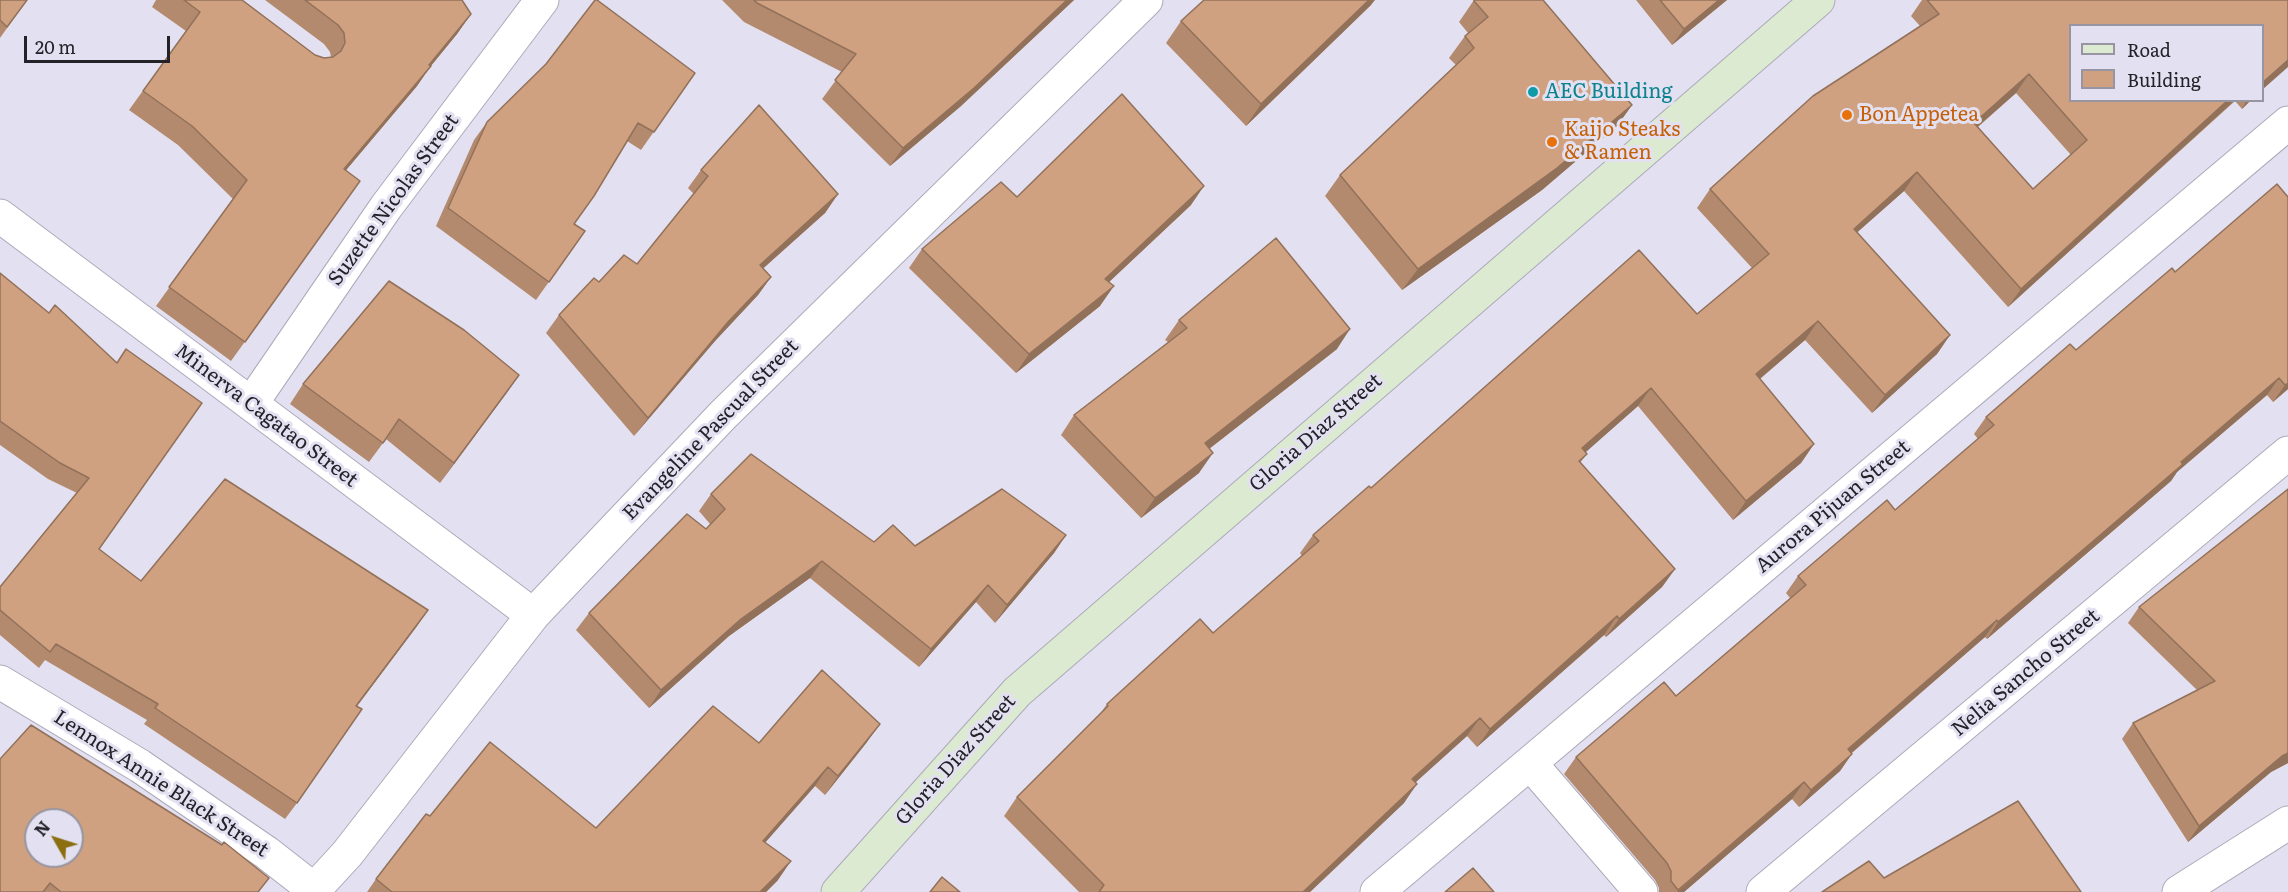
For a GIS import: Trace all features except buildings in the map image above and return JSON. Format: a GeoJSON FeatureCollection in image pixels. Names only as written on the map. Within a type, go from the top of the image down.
{"type":"FeatureCollection","features":[{"type":"Feature","properties":{"kind":"street","name":"Suzette Nicolas Street"},"geometry":{"type":"LineString","coordinates":[[251,404],[386,207],[542,0]]}},
{"type":"Feature","properties":{"kind":"street","name":"Evangeline Pascual Street"},"geometry":{"type":"LineString","coordinates":[[314,891],[346,854],[533,615],[723,415],[1146,0]]}},
{"type":"Feature","properties":{"kind":"street","name":"Gloria Diaz Street"},"geometry":{"type":"LineString","coordinates":[[838,892],[1017,692],[1818,0]]}},
{"type":"Feature","properties":{"kind":"street","name":"Aurora Pijuan Street"},"geometry":{"type":"LineString","coordinates":[[1377,892],[2288,123]]}},
{"type":"Feature","properties":{"kind":"street","name":"Minerva Cagatao Street"},"geometry":{"type":"LineString","coordinates":[[0,216],[533,615]]}},
{"type":"Feature","properties":{"kind":"street","name":"Nelia Sancho Street"},"geometry":{"type":"LineString","coordinates":[[1763,892],[2288,453]]}},
{"type":"Feature","properties":{"kind":"street","name":"Lennox Annie Black Street"},"geometry":{"type":"LineString","coordinates":[[4,692],[140,766],[267,853],[314,891]]}},
{"type":"Feature","properties":{"kind":"street"},"geometry":{"type":"LineString","coordinates":[[1530,763],[1641,892]]}},
{"type":"Feature","properties":{"kind":"street"},"geometry":{"type":"LineString","coordinates":[[2179,892],[2288,824]]}},
{"type":"Feature","properties":{"kind":"place","name":"AEC Building"},"geometry":{"type":"Point","coordinates":[1533,92]}},
{"type":"Feature","properties":{"kind":"place","name":"Bon Appetea"},"geometry":{"type":"Point","coordinates":[1847,115]}},
{"type":"Feature","properties":{"kind":"place","name":"Kaijo Steaks & Ramen"},"geometry":{"type":"Point","coordinates":[1552,142]}}]}
